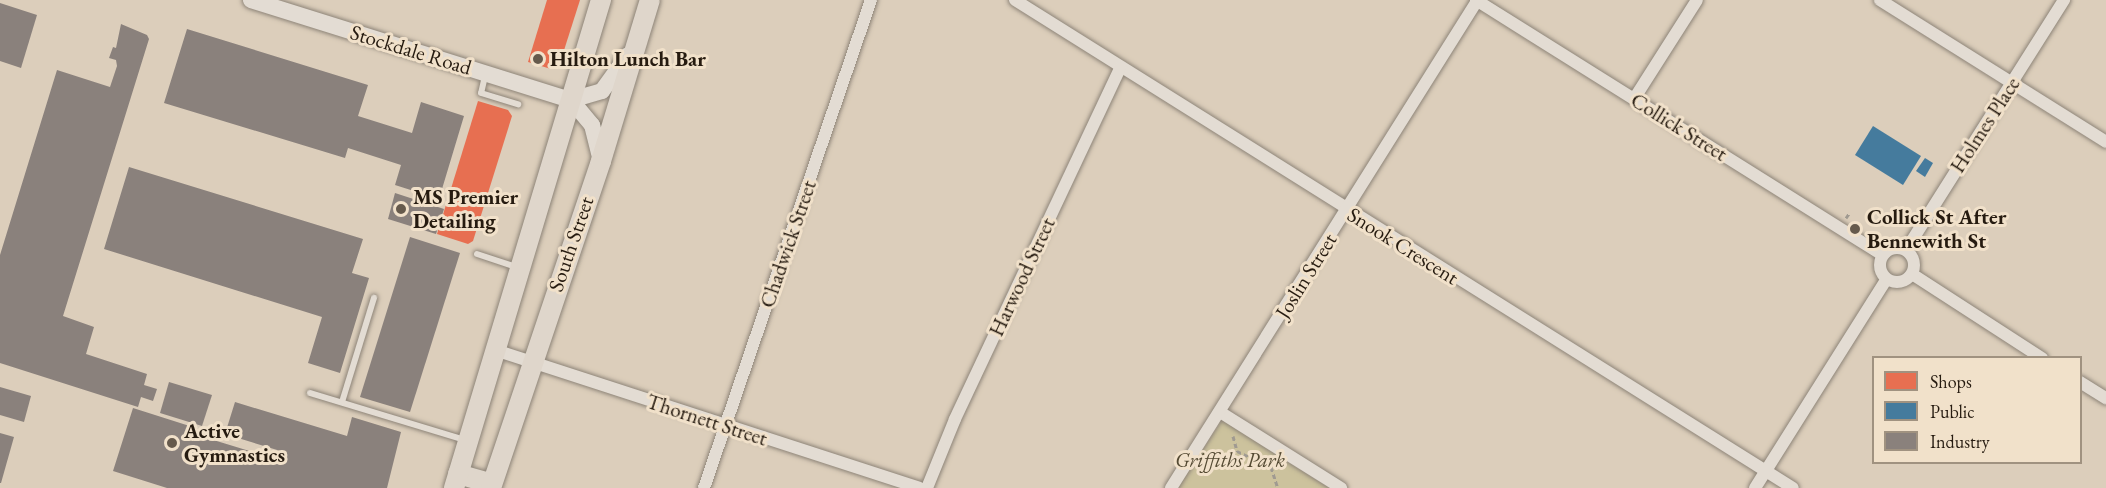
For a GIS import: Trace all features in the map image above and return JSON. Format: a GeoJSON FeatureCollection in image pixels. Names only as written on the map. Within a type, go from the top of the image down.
{"type":"FeatureCollection","features":[{"type":"Feature","properties":{"kind":"main road","name":"South Street"},"geometry":{"type":"LineString","coordinates":[[456,481],[601,0]]}},
{"type":"Feature","properties":{"kind":"main road","name":"South Street"},"geometry":{"type":"LineString","coordinates":[[491,486],[601,161],[650,0]]}},
{"type":"Feature","properties":{"kind":"main road"},"geometry":{"type":"LineString","coordinates":[[456,481],[491,486]]}},
{"type":"Feature","properties":{"kind":"street","name":"Stockdale Road"},"geometry":{"type":"LineString","coordinates":[[251,0],[571,100]]}},
{"type":"Feature","properties":{"kind":"street","name":"Chadwick Street"},"geometry":{"type":"LineString","coordinates":[[704,488],[870,0]]}},
{"type":"Feature","properties":{"kind":"street","name":"Snook Crescent"},"geometry":{"type":"LineString","coordinates":[[1015,0],[1347,211],[1793,488]]}},
{"type":"Feature","properties":{"kind":"street"},"geometry":{"type":"LineString","coordinates":[[1634,99],[1697,0]]}},
{"type":"Feature","properties":{"kind":"street"},"geometry":{"type":"LineString","coordinates":[[1880,0],[2106,142]]}},
{"type":"Feature","properties":{"kind":"street","name":"Holmes Place"},"geometry":{"type":"LineString","coordinates":[[1906,250],[2064,0]]}},
{"type":"Feature","properties":{"kind":"street","name":"Collick Street"},"geometry":{"type":"LineString","coordinates":[[1476,1],[1882,255]]}},
{"type":"Feature","properties":{"kind":"street","name":"Joslin Street"},"geometry":{"type":"LineString","coordinates":[[1171,488],[1347,211],[1476,1]]}},
{"type":"Feature","properties":{"kind":"street"},"geometry":{"type":"LineString","coordinates":[[571,100],[595,96],[609,85],[638,38]]}},
{"type":"Feature","properties":{"kind":"street","name":"Harwood Street"},"geometry":{"type":"LineString","coordinates":[[927,488],[955,419],[1120,68]]}},
{"type":"Feature","properties":{"kind":"street"},"geometry":{"type":"LineString","coordinates":[[571,100],[592,125],[601,161]]}},
{"type":"Feature","properties":{"kind":"street"},"geometry":{"type":"LineString","coordinates":[[1891,249],[1906,250],[1914,264],[1912,274],[1903,282],[1887,280],[1879,266],[1882,255],[1891,249]]}},
{"type":"Feature","properties":{"kind":"street"},"geometry":{"type":"LineString","coordinates":[[1912,274],[2040,356]]}},
{"type":"Feature","properties":{"kind":"street"},"geometry":{"type":"LineString","coordinates":[[1755,488],[1887,280]]}},
{"type":"Feature","properties":{"kind":"street","name":"Thornett Street"},"geometry":{"type":"LineString","coordinates":[[495,350],[725,427],[919,488]]}},
{"type":"Feature","properties":{"kind":"street"},"geometry":{"type":"LineString","coordinates":[[2082,383],[2106,398]]}},
{"type":"Feature","properties":{"kind":"street"},"geometry":{"type":"LineString","coordinates":[[1220,412],[1341,488]]}},
{"type":"Feature","properties":{"kind":"lane"},"geometry":{"type":"LineString","coordinates":[[486,73],[481,93],[518,104]]}},
{"type":"Feature","properties":{"kind":"lane"},"geometry":{"type":"LineString","coordinates":[[477,254],[520,268]]}},
{"type":"Feature","properties":{"kind":"lane"},"geometry":{"type":"LineString","coordinates":[[342,402],[375,298]]}},
{"type":"Feature","properties":{"kind":"lane"},"geometry":{"type":"LineString","coordinates":[[310,393],[468,441]]}},
{"type":"Feature","properties":{"kind":"path"},"geometry":{"type":"LineString","coordinates":[[1237,423],[1233,434],[1237,451],[1271,467],[1278,488]]}},
{"type":"Feature","properties":{"kind":"green space","name":"Griffiths Park"},"geometry":{"type":"Polygon","coordinates":[[[1222,420],[1329,488],[1178,488],[1222,420]]]}},
{"type":"Feature","properties":{"kind":"building: Shops"},"geometry":{"type":"Polygon","coordinates":[[[547,0],[580,0],[559,66],[551,69],[528,62],[547,0]]]}},
{"type":"Feature","properties":{"kind":"building: Shops"},"geometry":{"type":"Polygon","coordinates":[[[478,101],[508,110],[512,116],[473,241],[468,244],[437,234],[478,101]]]}},
{"type":"Feature","properties":{"kind":"building: Public"},"geometry":{"type":"Polygon","coordinates":[[[1873,126],[1921,156],[1903,185],[1855,155],[1873,126]]]}},
{"type":"Feature","properties":{"kind":"building: Public"},"geometry":{"type":"Polygon","coordinates":[[[1925,158],[1933,163],[1925,177],[1916,171],[1925,158]]]}},
{"type":"Feature","properties":{"kind":"building: Industry"},"geometry":{"type":"Polygon","coordinates":[[[0,3],[37,15],[21,68],[0,61],[0,3]]]}},
{"type":"Feature","properties":{"kind":"building: Industry"},"geometry":{"type":"Polygon","coordinates":[[[121,24],[147,35],[149,39],[63,316],[94,327],[86,354],[147,374],[144,385],[157,389],[153,401],[141,397],[138,407],[0,363],[0,255],[57,70],[110,87],[117,66],[116,60],[109,58],[113,47],[116,48],[121,24]]]}},
{"type":"Feature","properties":{"kind":"building: Industry"},"geometry":{"type":"Polygon","coordinates":[[[187,29],[368,85],[358,116],[412,133],[421,102],[464,116],[439,199],[395,185],[401,165],[348,148],[345,158],[164,103],[187,29]]]}},
{"type":"Feature","properties":{"kind":"building: Industry"},"geometry":{"type":"Polygon","coordinates":[[[129,167],[363,239],[352,273],[369,278],[340,373],[308,363],[322,317],[104,249],[129,167]]]}},
{"type":"Feature","properties":{"kind":"building: Industry"},"geometry":{"type":"Polygon","coordinates":[[[395,193],[444,209],[436,234],[388,219],[395,193]]]}},
{"type":"Feature","properties":{"kind":"building: Industry"},"geometry":{"type":"Polygon","coordinates":[[[410,237],[460,253],[410,412],[360,397],[410,237]]]}},
{"type":"Feature","properties":{"kind":"building: Industry"},"geometry":{"type":"Polygon","coordinates":[[[169,382],[212,395],[202,426],[160,413],[169,382]]]}},
{"type":"Feature","properties":{"kind":"building: Industry"},"geometry":{"type":"Polygon","coordinates":[[[0,387],[31,396],[24,422],[0,415],[0,387]]]}},
{"type":"Feature","properties":{"kind":"building: Industry"},"geometry":{"type":"Polygon","coordinates":[[[235,402],[347,436],[352,417],[401,432],[387,488],[167,488],[113,471],[133,408],[199,429],[197,435],[285,462],[287,453],[225,434],[235,402]]]}},
{"type":"Feature","properties":{"kind":"building: Industry"},"geometry":{"type":"Polygon","coordinates":[[[0,433],[14,437],[1,483],[0,483],[0,433]]]}},
{"type":"Feature","properties":{"kind":"place","name":"Hilton Lunch Bar"},"geometry":{"type":"Point","coordinates":[538,59]}},
{"type":"Feature","properties":{"kind":"place","name":"MS Premier Detailing"},"geometry":{"type":"Point","coordinates":[401,209]}},
{"type":"Feature","properties":{"kind":"place","name":"Collick St After Bennewith St"},"geometry":{"type":"Point","coordinates":[1855,229]}},
{"type":"Feature","properties":{"kind":"place","name":"Active Gymnastics"},"geometry":{"type":"Point","coordinates":[172,443]}}]}
